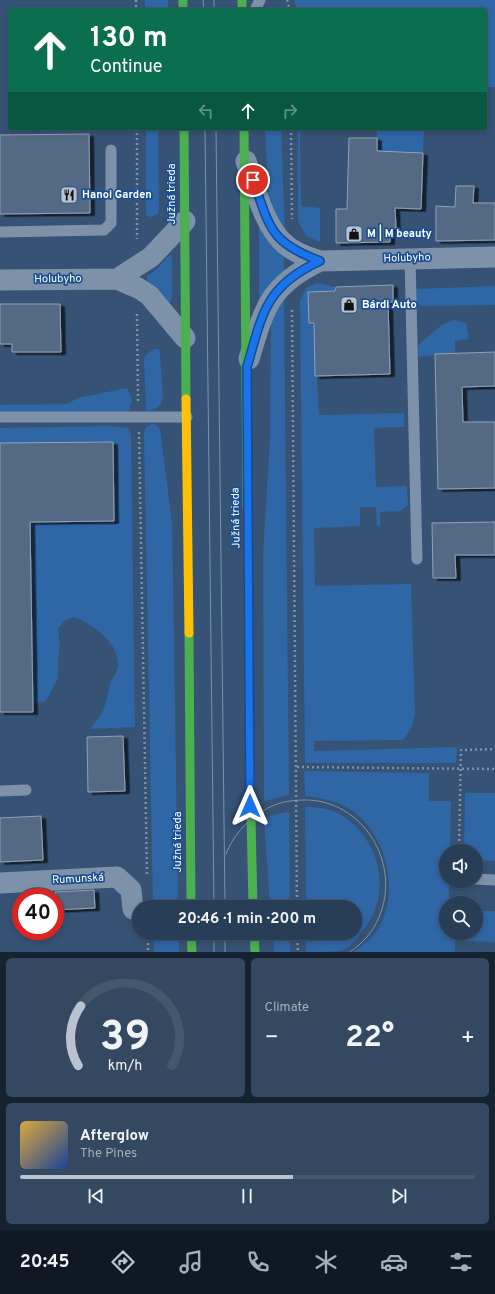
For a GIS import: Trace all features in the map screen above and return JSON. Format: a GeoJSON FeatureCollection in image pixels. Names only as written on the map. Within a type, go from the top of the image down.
{"type":"FeatureCollection","features":[{"type":"Feature","properties":{"kind":"street","name":"Južná trieda"},"geometry":{"type":"LineString","coordinates":[[184,130],[191,900]]}},
{"type":"Feature","properties":{"kind":"street","name":"Južná trieda"},"geometry":{"type":"LineString","coordinates":[[244,130],[250,820],[253,900]]}},
{"type":"Feature","properties":{"kind":"street"},"geometry":{"type":"LineString","coordinates":[[244,156],[266,218],[277,236],[292,250],[320,261]]}},
{"type":"Feature","properties":{"kind":"street"},"geometry":{"type":"LineString","coordinates":[[117,279],[151,257],[185,221]]}},
{"type":"Feature","properties":{"kind":"street","name":"Holubyho"},"geometry":{"type":"LineString","coordinates":[[320,261],[495,257]]}},
{"type":"Feature","properties":{"kind":"street"},"geometry":{"type":"LineString","coordinates":[[247,367],[264,312],[274,294],[299,271],[320,261]]}},
{"type":"Feature","properties":{"kind":"street"},"geometry":{"type":"LineString","coordinates":[[117,279],[138,288],[149,296],[185,338]]}},
{"type":"Feature","properties":{"kind":"street","name":"Holubyho"},"geometry":{"type":"LineString","coordinates":[[0,280],[117,279]]}},
{"type":"Feature","properties":{"kind":"street","name":"Rumunská"},"geometry":{"type":"LineString","coordinates":[[0,883],[117,877],[131,890],[132,900]]}},
{"type":"Feature","properties":{"kind":"street"},"geometry":{"type":"LineString","coordinates":[[192,940],[192,952]]}},
{"type":"Feature","properties":{"kind":"street"},"geometry":{"type":"LineString","coordinates":[[254,940],[255,952]]}},
{"type":"Feature","properties":{"kind":"lane"},"geometry":{"type":"LineString","coordinates":[[0,232],[104,230],[111,223],[111,150]]}},
{"type":"Feature","properties":{"kind":"lane"},"geometry":{"type":"LineString","coordinates":[[410,258],[417,558]]}},
{"type":"Feature","properties":{"kind":"lane"},"geometry":{"type":"LineString","coordinates":[[0,417],[187,417]]}},
{"type":"Feature","properties":{"kind":"lane"},"geometry":{"type":"LineString","coordinates":[[0,791],[26,790]]}},
{"type":"Feature","properties":{"kind":"lane"},"geometry":{"type":"LineString","coordinates":[[483,879],[495,880]]}},
{"type":"Feature","properties":{"kind":"path"},"geometry":{"type":"LineString","coordinates":[[137,130],[138,266]]}},
{"type":"Feature","properties":{"kind":"path"},"geometry":{"type":"LineString","coordinates":[[291,130],[292,220]]}},
{"type":"Feature","properties":{"kind":"path"},"geometry":{"type":"LineString","coordinates":[[138,288],[138,418],[147,882]]}},
{"type":"Feature","properties":{"kind":"path"},"geometry":{"type":"LineString","coordinates":[[292,304],[297,900]]}},
{"type":"Feature","properties":{"kind":"path"},"geometry":{"type":"LineString","coordinates":[[459,844],[461,750],[495,749]]}},
{"type":"Feature","properties":{"kind":"path"},"geometry":{"type":"LineString","coordinates":[[297,767],[495,769]]}},
{"type":"Feature","properties":{"kind":"path"},"geometry":{"type":"LineString","coordinates":[[148,940],[148,952]]}},
{"type":"Feature","properties":{"kind":"path"},"geometry":{"type":"LineString","coordinates":[[297,940],[298,952]]}},
{"type":"Feature","properties":{"kind":"shaded area"},"geometry":{"type":"Polygon","coordinates":[[[145,0],[168,0],[168,8],[145,8],[145,0]]]}},
{"type":"Feature","properties":{"kind":"shaded area"},"geometry":{"type":"Polygon","coordinates":[[[294,0],[495,0],[495,87],[487,87],[487,8],[296,8],[294,0]]]}},
{"type":"Feature","properties":{"kind":"shaded area"},"geometry":{"type":"Polygon","coordinates":[[[146,130],[158,130],[159,210],[158,214],[151,217],[147,216],[146,130]]]}},
{"type":"Feature","properties":{"kind":"shaded area"},"geometry":{"type":"Polygon","coordinates":[[[265,130],[281,130],[285,233],[269,203],[265,130]]]}},
{"type":"Feature","properties":{"kind":"shaded area"},"geometry":{"type":"Polygon","coordinates":[[[298,130],[300,130],[301,206],[320,208],[320,242],[306,236],[298,221],[298,130]]]}},
{"type":"Feature","properties":{"kind":"shaded area"},"geometry":{"type":"Polygon","coordinates":[[[377,130],[424,130],[423,153],[376,166],[377,130]]]}},
{"type":"Feature","properties":{"kind":"shaded area"},"geometry":{"type":"Polygon","coordinates":[[[259,225],[284,252],[284,275],[259,300],[259,225]]]}},
{"type":"Feature","properties":{"kind":"shaded area"},"geometry":{"type":"Polygon","coordinates":[[[169,255],[172,259],[172,297],[170,303],[147,284],[147,276],[157,269],[169,255]]]}},
{"type":"Feature","properties":{"kind":"shaded area"},"geometry":{"type":"Polygon","coordinates":[[[317,283],[336,287],[335,291],[309,322],[314,323],[319,415],[404,413],[404,427],[374,428],[376,487],[407,486],[408,505],[401,511],[380,512],[380,526],[377,526],[376,507],[360,507],[360,526],[314,528],[315,586],[411,584],[415,713],[411,728],[403,740],[314,741],[314,751],[457,747],[456,763],[305,763],[300,301],[306,288],[317,283]]]}},
{"type":"Feature","properties":{"kind":"shaded area"},"geometry":{"type":"Polygon","coordinates":[[[495,286],[495,305],[420,306],[415,300],[415,289],[495,286]]]}},
{"type":"Feature","properties":{"kind":"shaded area"},"geometry":{"type":"Polygon","coordinates":[[[284,293],[289,795],[264,801],[263,554],[270,438],[271,325],[272,316],[284,293]]]}},
{"type":"Feature","properties":{"kind":"shaded area"},"geometry":{"type":"Polygon","coordinates":[[[454,320],[466,323],[469,339],[455,341],[455,353],[417,357],[419,344],[442,325],[454,320]]]}},
{"type":"Feature","properties":{"kind":"shaded area"},"geometry":{"type":"Polygon","coordinates":[[[154,349],[159,349],[160,354],[163,397],[159,406],[155,409],[146,411],[144,361],[145,355],[154,349]]]}},
{"type":"Feature","properties":{"kind":"shaded area"},"geometry":{"type":"Polygon","coordinates":[[[127,388],[132,400],[129,411],[123,413],[0,413],[0,405],[67,404],[78,398],[127,388]]]}},
{"type":"Feature","properties":{"kind":"shaded area"},"geometry":{"type":"Polygon","coordinates":[[[152,424],[157,425],[160,429],[172,523],[178,900],[153,900],[145,428],[152,424]]]}},
{"type":"Feature","properties":{"kind":"shaded area"},"geometry":{"type":"Polygon","coordinates":[[[111,426],[128,428],[131,435],[135,727],[90,729],[104,708],[110,684],[118,667],[118,658],[115,650],[104,636],[82,620],[74,617],[64,621],[58,629],[60,645],[58,678],[46,701],[32,705],[30,522],[113,521],[113,442],[0,443],[0,428],[111,426]]]}},
{"type":"Feature","properties":{"kind":"shaded area"},"geometry":{"type":"Polygon","coordinates":[[[304,771],[429,773],[429,801],[451,801],[450,844],[439,844],[439,888],[449,888],[449,896],[439,896],[439,940],[455,940],[455,952],[354,952],[375,933],[380,926],[386,911],[389,896],[389,880],[382,849],[375,835],[349,808],[324,799],[305,796],[304,771]]]}},
{"type":"Feature","properties":{"kind":"shaded area"},"geometry":{"type":"Polygon","coordinates":[[[465,793],[495,793],[495,861],[483,860],[483,844],[464,844],[465,793]]]}},
{"type":"Feature","properties":{"kind":"shaded area"},"geometry":{"type":"Polygon","coordinates":[[[305,807],[338,813],[353,824],[371,847],[379,875],[377,903],[372,916],[362,932],[362,900],[306,900],[305,807]]]}},
{"type":"Feature","properties":{"kind":"shaded area"},"geometry":{"type":"Polygon","coordinates":[[[289,812],[290,900],[270,900],[264,819],[272,815],[289,812]]]}},
{"type":"Feature","properties":{"kind":"shaded area"},"geometry":{"type":"Polygon","coordinates":[[[483,911],[495,911],[495,942],[462,940],[483,940],[483,911]]]}},
{"type":"Feature","properties":{"kind":"shaded area"},"geometry":{"type":"Polygon","coordinates":[[[153,940],[178,940],[179,952],[154,952],[153,940]]]}},
{"type":"Feature","properties":{"kind":"shaded area"},"geometry":{"type":"Polygon","coordinates":[[[273,940],[290,940],[290,952],[274,952],[273,940]]]}},
{"type":"Feature","properties":{"kind":"shaded area"},"geometry":{"type":"Polygon","coordinates":[[[306,940],[356,940],[344,950],[340,951],[306,952],[306,940]]]}},
{"type":"Feature","properties":{"kind":"building"},"geometry":{"type":"Polygon","coordinates":[[[89,134],[90,213],[0,214],[0,135],[89,134]]]}},
{"type":"Feature","properties":{"kind":"building"},"geometry":{"type":"Polygon","coordinates":[[[349,138],[377,138],[377,151],[423,153],[421,209],[395,208],[396,228],[390,228],[390,242],[336,243],[336,209],[347,209],[349,138]]]}},
{"type":"Feature","properties":{"kind":"building"},"geometry":{"type":"Polygon","coordinates":[[[456,186],[474,186],[473,203],[495,203],[495,240],[436,241],[436,206],[455,207],[456,186]]]}},
{"type":"Feature","properties":{"kind":"building"},"geometry":{"type":"Polygon","coordinates":[[[393,285],[393,302],[388,302],[390,374],[315,376],[314,323],[309,323],[308,292],[335,291],[336,287],[393,285]]]}},
{"type":"Feature","properties":{"kind":"building"},"geometry":{"type":"Polygon","coordinates":[[[0,304],[60,304],[61,352],[12,352],[12,344],[0,344],[0,304]]]}},
{"type":"Feature","properties":{"kind":"building"},"geometry":{"type":"Polygon","coordinates":[[[495,352],[495,386],[462,387],[463,422],[495,422],[495,488],[438,489],[435,354],[495,352]]]}},
{"type":"Feature","properties":{"kind":"building"},"geometry":{"type":"Polygon","coordinates":[[[113,442],[114,521],[30,522],[33,712],[0,712],[0,443],[113,442]]]}},
{"type":"Feature","properties":{"kind":"building"},"geometry":{"type":"Polygon","coordinates":[[[495,522],[495,555],[455,555],[456,578],[433,578],[432,523],[495,522]]]}},
{"type":"Feature","properties":{"kind":"building"},"geometry":{"type":"Polygon","coordinates":[[[123,736],[125,791],[88,792],[87,737],[123,736]]]}},
{"type":"Feature","properties":{"kind":"building"},"geometry":{"type":"Polygon","coordinates":[[[41,816],[43,860],[0,862],[0,818],[41,816]]]}},
{"type":"Feature","properties":{"kind":"building"},"geometry":{"type":"Polygon","coordinates":[[[94,890],[95,908],[64,910],[64,892],[94,890]]]}},
{"type":"Feature","properties":{"kind":"tram line"},"geometry":{"type":"LineString","coordinates":[[203,0],[204,8]]}},
{"type":"Feature","properties":{"kind":"tram line"},"geometry":{"type":"LineString","coordinates":[[214,0],[214,8]]}},
{"type":"Feature","properties":{"kind":"tram line"},"geometry":{"type":"LineString","coordinates":[[205,130],[214,900]]}},
{"type":"Feature","properties":{"kind":"tram line"},"geometry":{"type":"LineString","coordinates":[[216,130],[225,900]]}},
{"type":"Feature","properties":{"kind":"tram line"},"geometry":{"type":"LineString","coordinates":[[226,854],[232,841],[246,824],[268,808],[282,802],[304,800],[325,803],[344,810],[360,823],[372,838],[381,856],[385,876],[385,897],[374,928],[363,941],[350,952]]}},
{"type":"Feature","properties":{"kind":"tram line"},"geometry":{"type":"LineString","coordinates":[[214,940],[214,952]]}},
{"type":"Feature","properties":{"kind":"tram line"},"geometry":{"type":"LineString","coordinates":[[225,940],[225,952]]}},
{"type":"Feature","properties":{"kind":"traffic: fast"},"geometry":{"type":"LineString","coordinates":[[183,0],[183,8]]}},
{"type":"Feature","properties":{"kind":"traffic: fast"},"geometry":{"type":"LineString","coordinates":[[242,0],[242,8]]}},
{"type":"Feature","properties":{"kind":"traffic: fast"},"geometry":{"type":"LineString","coordinates":[[184,130],[186,399]]}},
{"type":"Feature","properties":{"kind":"traffic: fast"},"geometry":{"type":"LineString","coordinates":[[244,130],[247,509]]}},
{"type":"Feature","properties":{"kind":"traffic: fast"},"geometry":{"type":"LineString","coordinates":[[189,633],[191,900]]}},
{"type":"Feature","properties":{"kind":"traffic: fast"},"geometry":{"type":"LineString","coordinates":[[250,773],[253,900]]}},
{"type":"Feature","properties":{"kind":"traffic: fast"},"geometry":{"type":"LineString","coordinates":[[191,940],[192,952]]}},
{"type":"Feature","properties":{"kind":"traffic: fast"},"geometry":{"type":"LineString","coordinates":[[254,940],[255,952]]}},
{"type":"Feature","properties":{"kind":"traffic: slow"},"geometry":{"type":"LineString","coordinates":[[186,399],[189,633]]}},
{"type":"Feature","properties":{"kind":"traffic: jam"},"geometry":{"type":"LineString","coordinates":[[247,509],[250,773]]}},
{"type":"Feature","properties":{"kind":"place","name":"Hanoi Garden"},"geometry":{"type":"Point","coordinates":[69,195]}},
{"type":"Feature","properties":{"kind":"place","name":"M | M beauty"},"geometry":{"type":"Point","coordinates":[354,234]}},
{"type":"Feature","properties":{"kind":"place","name":"Bárdi Auto"},"geometry":{"type":"Point","coordinates":[349,305]}},
{"type":"Feature","properties":{"kind":"route"},"geometry":{"type":"LineString","coordinates":[[250,806],[247,367],[258,327],[266,306],[274,294],[285,282],[299,271],[320,261],[292,250],[277,236],[266,218],[253,180]]}}]}
